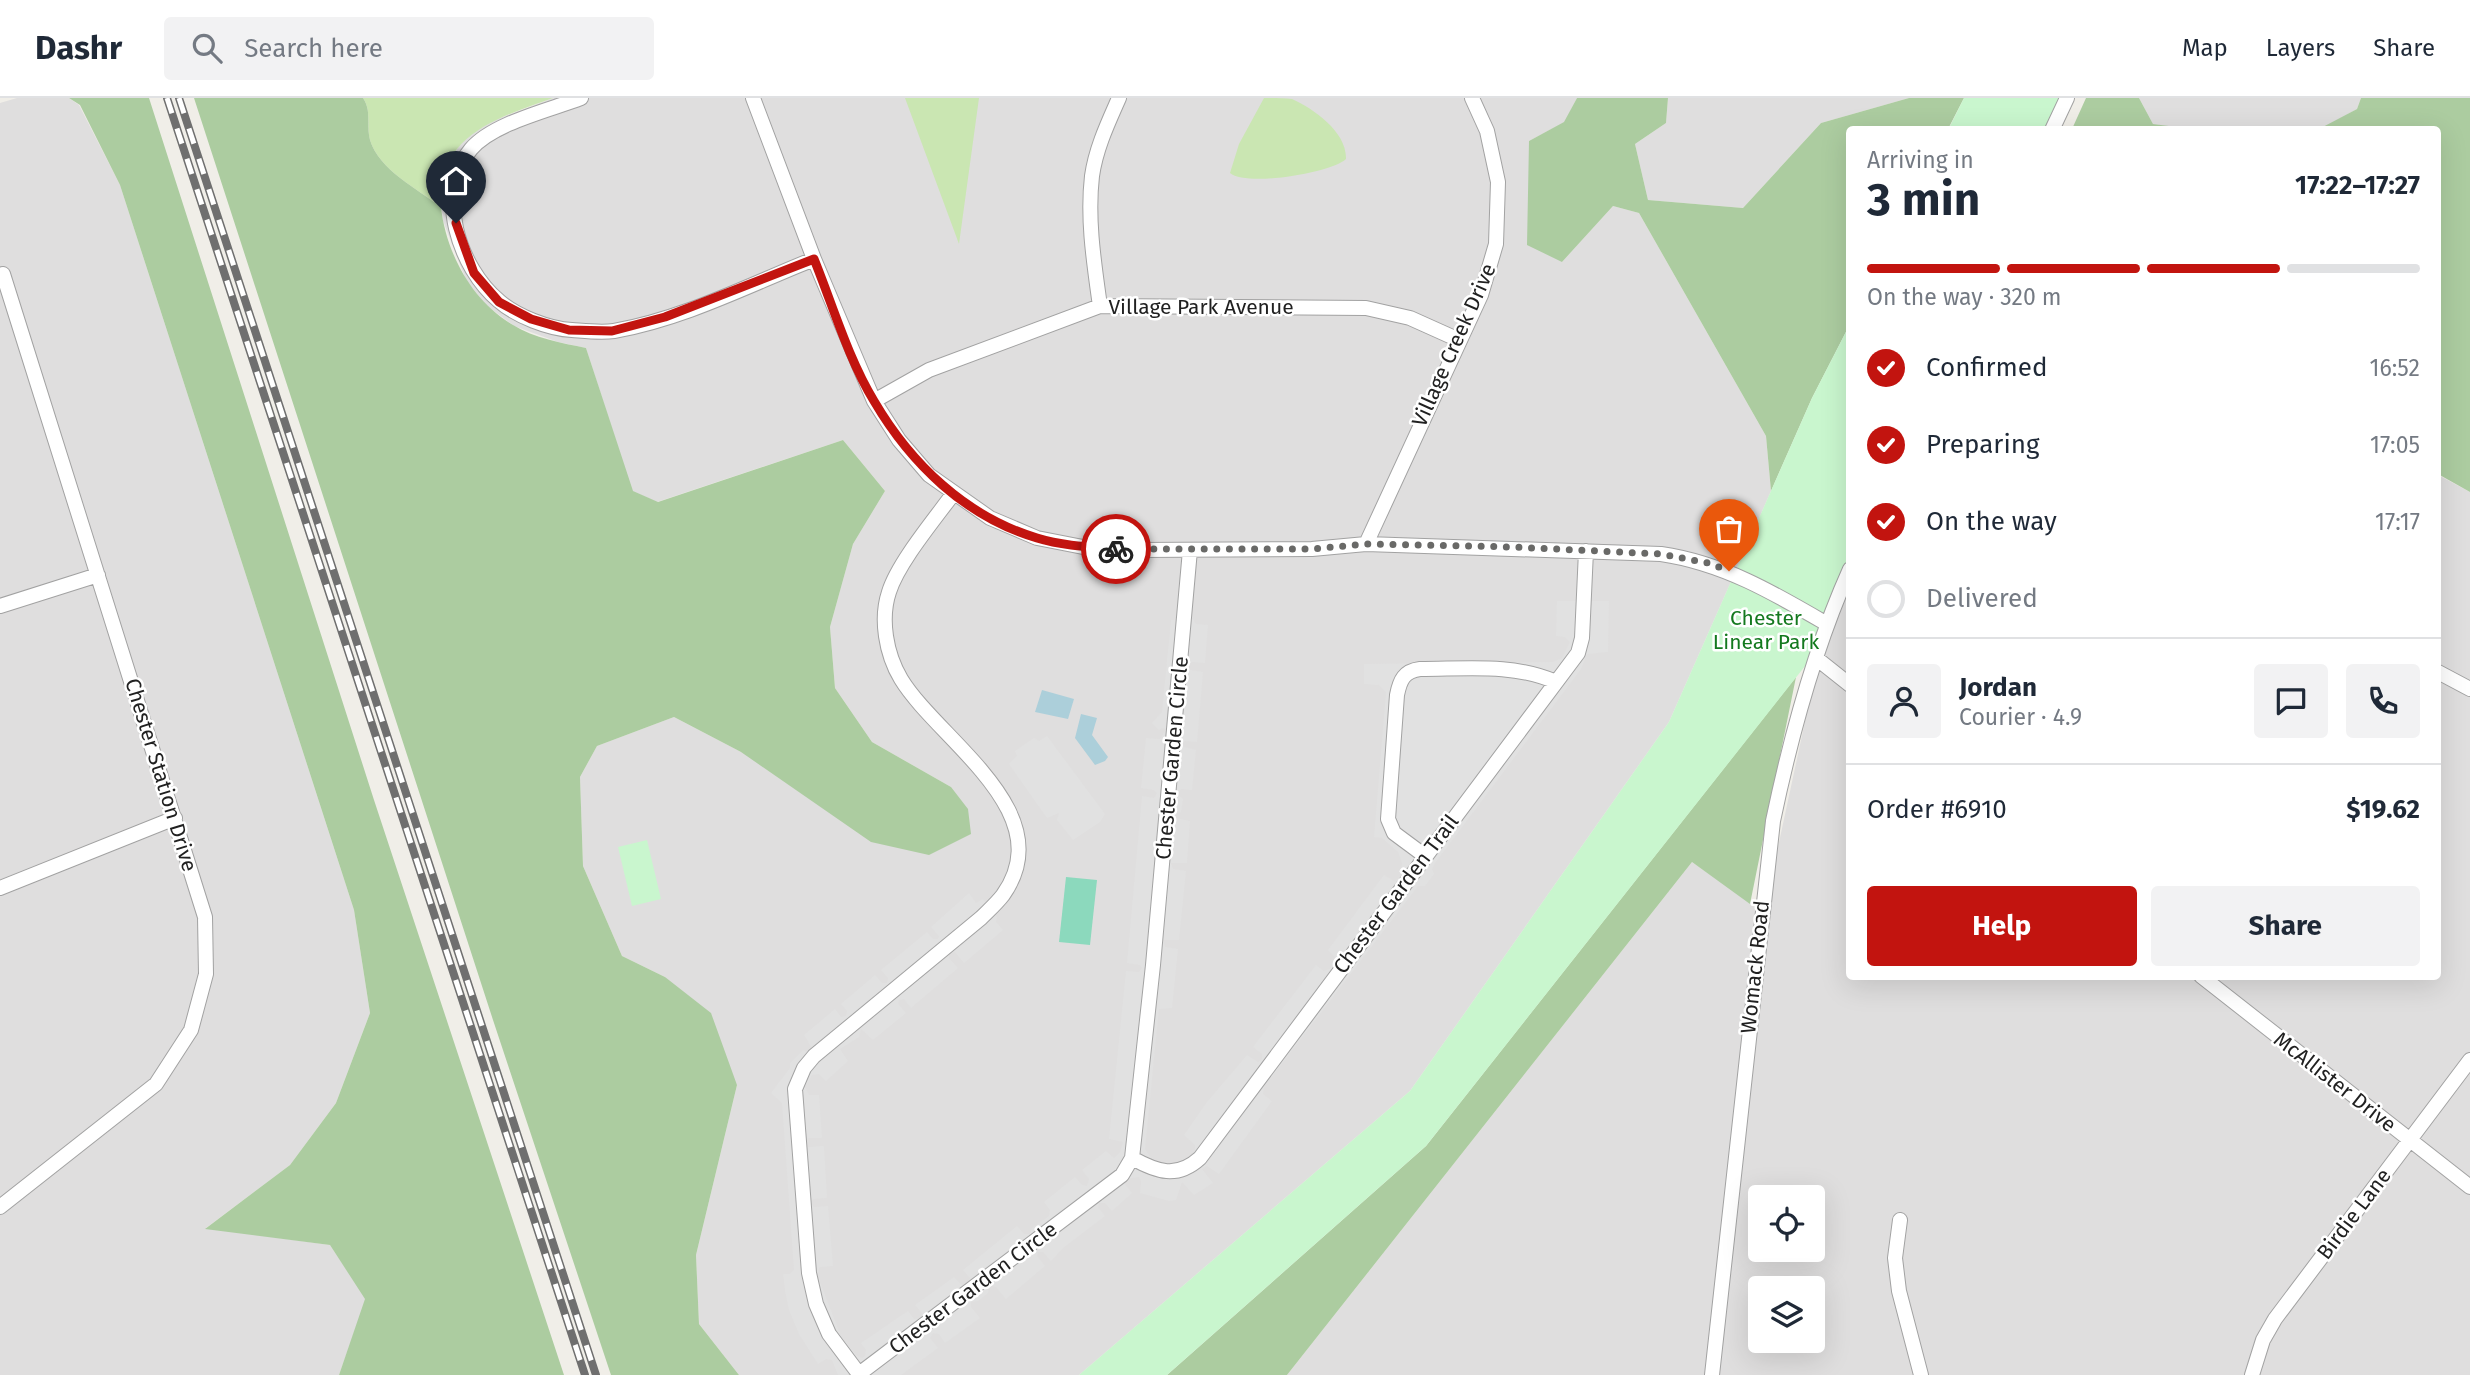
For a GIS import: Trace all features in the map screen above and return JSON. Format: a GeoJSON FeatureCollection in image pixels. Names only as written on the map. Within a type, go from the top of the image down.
{"type":"FeatureCollection","features":[{"type":"Feature","properties":{"kind":"street"},"geometry":{"type":"LineString","coordinates":[[581,98],[495,131],[471,149],[456,177],[452,208],[460,239],[474,273],[499,302],[531,319],[569,330],[612,331],[665,317],[814,259]]}},
{"type":"Feature","properties":{"kind":"street"},"geometry":{"type":"LineString","coordinates":[[753,98],[814,259],[874,401],[929,475],[990,518],[1037,538],[1083,547],[1312,549],[1366,544],[1661,554],[1708,563],[1756,584],[1827,624]]}},
{"type":"Feature","properties":{"kind":"street"},"geometry":{"type":"LineString","coordinates":[[1100,306],[1090,219],[1093,174],[1101,139],[1119,98]]}},
{"type":"Feature","properties":{"kind":"street","name":"Village Creek Drive"},"geometry":{"type":"LineString","coordinates":[[1366,544],[1481,295],[1496,244],[1499,182],[1487,131],[1472,98]]}},
{"type":"Feature","properties":{"kind":"street"},"geometry":{"type":"LineString","coordinates":[[2054,126],[2067,98]]}},
{"type":"Feature","properties":{"kind":"street","name":"Chester Station Drive"},"geometry":{"type":"LineString","coordinates":[[0,1207],[156,1084],[191,1030],[206,974],[205,917],[3,274]]}},
{"type":"Feature","properties":{"kind":"street","name":"Village Park Avenue"},"geometry":{"type":"LineString","coordinates":[[874,401],[929,370],[1100,306],[1366,308],[1410,318],[1459,340]]}},
{"type":"Feature","properties":{"kind":"street","name":"Chester Garden Circle"},"geometry":{"type":"LineString","coordinates":[[953,494],[889,591],[884,622],[889,653],[901,680],[1003,798],[1016,825],[1016,860],[1014,873],[1003,895],[981,918],[814,1056],[799,1078],[795,1101],[808,1273],[816,1304],[829,1334],[859,1374],[1122,1175],[1132,1158],[1153,965],[1190,550]]}},
{"type":"Feature","properties":{"kind":"street","name":"Chester Garden Trail"},"geometry":{"type":"LineString","coordinates":[[1132,1158],[1149,1168],[1174,1173],[1189,1168],[1200,1158],[1578,653],[1582,638],[1586,551]]}},
{"type":"Feature","properties":{"kind":"street"},"geometry":{"type":"LineString","coordinates":[[0,606],[98,575]]}},
{"type":"Feature","properties":{"kind":"street","name":"Womack Road"},"geometry":{"type":"LineString","coordinates":[[1712,1375],[1773,821],[1786,756],[1827,624],[1846,579]]}},
{"type":"Feature","properties":{"kind":"street"},"geometry":{"type":"LineString","coordinates":[[1816,658],[1846,682]]}},
{"type":"Feature","properties":{"kind":"street"},"geometry":{"type":"LineString","coordinates":[[1424,856],[1394,833],[1388,820],[1397,695],[1403,676],[1410,670],[1420,669],[1510,668],[1536,673],[1556,682]]}},
{"type":"Feature","properties":{"kind":"street"},"geometry":{"type":"LineString","coordinates":[[2441,674],[2470,689]]}},
{"type":"Feature","properties":{"kind":"street"},"geometry":{"type":"LineString","coordinates":[[0,888],[176,818]]}},
{"type":"Feature","properties":{"kind":"street","name":"McAllister Drive"},"geometry":{"type":"LineString","coordinates":[[2206,980],[2470,1187]]}},
{"type":"Feature","properties":{"kind":"street","name":"Birdie Lane"},"geometry":{"type":"LineString","coordinates":[[2252,1375],[2263,1340],[2275,1319],[2470,1060]]}},
{"type":"Feature","properties":{"kind":"street"},"geometry":{"type":"LineString","coordinates":[[1900,1220],[1895,1258],[1899,1291],[1921,1375]]}},
{"type":"Feature","properties":{"kind":"shaded area"},"geometry":{"type":"Polygon","coordinates":[[[17,98],[69,98],[79,105],[120,185],[354,910],[370,1013],[336,1103],[290,1165],[206,1228],[330,1245],[366,1299],[339,1375],[0,1375],[0,103],[17,98]]]}},
{"type":"Feature","properties":{"kind":"shaded area"},"geometry":{"type":"Polygon","coordinates":[[[553,98],[1577,98],[1565,122],[1529,141],[1562,262],[1613,206],[1639,213],[1766,436],[1771,491],[1669,722],[1410,1091],[1079,1375],[739,1375],[699,1324],[696,1255],[737,1085],[665,977],[622,956],[583,866],[580,777],[597,746],[674,717],[741,752],[951,787],[872,742],[835,688],[830,627],[853,544],[885,491],[843,440],[657,502],[632,491],[586,348],[558,342],[514,326],[486,305],[466,280],[443,221],[440,195],[447,167],[459,146],[475,130],[553,98]]]}},
{"type":"Feature","properties":{"kind":"shaded area"},"geometry":{"type":"Polygon","coordinates":[[[1668,98],[1909,98],[1821,123],[1743,208],[1648,200],[1635,144],[1666,123],[1668,98]]]}},
{"type":"Feature","properties":{"kind":"shaded area"},"geometry":{"type":"Polygon","coordinates":[[[2139,98],[2361,98],[2357,109],[2326,126],[2153,124],[2139,98]]]}},
{"type":"Feature","properties":{"kind":"shaded area"},"geometry":{"type":"Polygon","coordinates":[[[2441,477],[2470,492],[2470,1375],[1287,1375],[1692,862],[1764,912],[1826,624],[1846,582],[1846,980],[2441,980],[2441,477]]]}},
{"type":"Feature","properties":{"kind":"shaded area"},"geometry":{"type":"Polygon","coordinates":[[[1557,601],[1609,601],[1608,652],[1587,654],[1581,669],[1435,863],[1432,869],[1434,874],[1425,886],[1418,886],[1264,1087],[1263,1094],[1272,1101],[1219,1174],[1207,1166],[1202,1169],[1213,1183],[1194,1195],[1182,1182],[1176,1200],[1169,1201],[1140,1193],[1139,1177],[1125,1179],[1124,1183],[1132,1193],[1112,1211],[1105,1203],[1099,1203],[1098,1207],[1105,1216],[1063,1248],[1051,1261],[1043,1252],[1038,1252],[1037,1256],[1045,1266],[1006,1299],[996,1287],[989,1285],[988,1293],[978,1301],[971,1302],[971,1307],[980,1318],[945,1343],[939,1334],[933,1333],[930,1338],[938,1348],[901,1375],[838,1375],[832,1360],[826,1359],[818,1364],[799,1334],[785,1291],[783,1274],[790,1274],[794,1270],[782,1103],[771,1093],[790,1068],[790,1063],[803,1050],[807,1052],[812,1048],[804,1035],[835,1009],[841,1017],[846,1016],[847,1011],[841,1004],[875,975],[882,983],[887,983],[888,978],[881,970],[927,932],[933,939],[938,939],[939,936],[931,927],[969,893],[976,903],[983,899],[1003,930],[964,963],[955,952],[949,953],[949,958],[958,968],[911,1008],[904,999],[899,1000],[898,1004],[906,1013],[873,1040],[861,1029],[859,1037],[840,1049],[848,1061],[826,1081],[819,1074],[812,1075],[805,1087],[809,1095],[819,1095],[822,1138],[808,1138],[805,1144],[809,1147],[824,1146],[827,1198],[813,1199],[810,1203],[814,1207],[828,1206],[833,1266],[820,1267],[817,1274],[841,1336],[856,1355],[862,1358],[866,1350],[861,1343],[908,1311],[914,1319],[921,1318],[922,1313],[915,1305],[954,1277],[963,1286],[969,1284],[970,1278],[963,1270],[1017,1226],[1024,1234],[1030,1234],[1032,1228],[1049,1216],[1050,1210],[1044,1202],[1075,1177],[1082,1185],[1087,1186],[1089,1179],[1082,1170],[1106,1151],[1114,1158],[1120,1152],[1123,1142],[1109,1139],[1126,971],[1139,972],[1142,968],[1140,965],[1127,963],[1142,796],[1154,798],[1157,793],[1141,788],[1146,738],[1160,739],[1166,729],[1159,730],[1152,723],[1162,712],[1171,620],[1193,619],[1196,624],[1208,625],[1205,663],[1192,662],[1187,665],[1190,670],[1203,672],[1197,742],[1185,741],[1180,746],[1196,750],[1192,790],[1181,789],[1177,794],[1183,799],[1181,812],[1177,813],[1176,818],[1190,821],[1187,863],[1171,863],[1173,869],[1186,871],[1179,940],[1163,940],[1165,947],[1178,949],[1172,1008],[1159,1009],[1145,1149],[1153,1161],[1171,1166],[1186,1160],[1195,1150],[1195,1145],[1184,1135],[1207,1102],[1247,1055],[1258,1062],[1262,1059],[1262,1054],[1253,1047],[1316,965],[1324,971],[1330,969],[1336,958],[1328,950],[1384,875],[1394,881],[1400,878],[1402,863],[1398,852],[1382,838],[1374,837],[1386,692],[1379,685],[1364,684],[1364,664],[1553,662],[1562,658],[1570,642],[1565,637],[1556,636],[1557,601]]]}},
{"type":"Feature","properties":{"kind":"shaded area"},"geometry":{"type":"Polygon","coordinates":[[[1047,736],[1105,814],[1100,822],[1073,840],[1057,820],[1059,813],[1047,818],[1009,764],[1017,756],[1015,751],[1034,738],[1039,741],[1047,736]]]}},
{"type":"Feature","properties":{"kind":"green space"},"geometry":{"type":"Polygon","coordinates":[[[69,98],[149,98],[374,800],[564,1375],[339,1375],[365,1299],[330,1245],[205,1229],[290,1165],[336,1103],[370,1013],[354,910],[120,185],[80,105],[69,98]]]}},
{"type":"Feature","properties":{"kind":"green space"},"geometry":{"type":"Polygon","coordinates":[[[194,98],[363,98],[367,108],[370,140],[375,151],[390,170],[441,207],[455,258],[485,303],[521,330],[548,340],[586,348],[633,491],[658,502],[843,440],[885,491],[853,544],[830,627],[835,688],[872,742],[951,787],[968,809],[971,834],[929,855],[871,842],[741,752],[674,717],[597,746],[580,777],[583,866],[622,956],[665,977],[711,1013],[737,1085],[696,1255],[699,1324],[739,1375],[611,1375],[194,98]]]}},
{"type":"Feature","properties":{"kind":"green space"},"geometry":{"type":"Polygon","coordinates":[[[363,98],[553,98],[493,122],[460,146],[449,162],[442,182],[441,207],[400,178],[382,161],[370,140],[367,108],[363,98]]]}},
{"type":"Feature","properties":{"kind":"green space"},"geometry":{"type":"Polygon","coordinates":[[[905,98],[979,98],[959,244],[905,98]]]}},
{"type":"Feature","properties":{"kind":"green space"},"geometry":{"type":"Polygon","coordinates":[[[1264,98],[1292,99],[1319,115],[1341,140],[1346,159],[1324,169],[1289,176],[1253,179],[1230,173],[1239,144],[1264,98]]]}},
{"type":"Feature","properties":{"kind":"green space"},"geometry":{"type":"Polygon","coordinates":[[[1577,98],[1668,98],[1666,123],[1635,144],[1648,200],[1743,208],[1821,123],[1909,98],[1964,98],[1950,126],[1846,126],[1846,332],[1812,398],[1771,491],[1766,436],[1639,213],[1613,206],[1562,262],[1527,245],[1529,141],[1564,122],[1577,98]]]}},
{"type":"Feature","properties":{"kind":"green space"},"geometry":{"type":"Polygon","coordinates":[[[1964,98],[2067,98],[2053,126],[1950,126],[1964,98]]]}},
{"type":"Feature","properties":{"kind":"green space"},"geometry":{"type":"Polygon","coordinates":[[[2086,98],[2139,98],[2153,124],[2169,126],[2073,126],[2086,98]]]}},
{"type":"Feature","properties":{"kind":"green space"},"geometry":{"type":"Polygon","coordinates":[[[2361,98],[2470,98],[2470,492],[2441,476],[2441,126],[2325,126],[2357,109],[2361,98]]]}},
{"type":"Feature","properties":{"kind":"green space","name":"Chester Linear Park"},"geometry":{"type":"Polygon","coordinates":[[[1846,332],[1846,577],[1813,656],[1426,1146],[1167,1375],[1079,1375],[1410,1091],[1669,722],[1812,398],[1846,332]]]}},
{"type":"Feature","properties":{"kind":"green space"},"geometry":{"type":"Polygon","coordinates":[[[1796,677],[1750,904],[1692,862],[1287,1375],[1167,1375],[1426,1146],[1796,677]]]}},
{"type":"Feature","properties":{"kind":"green space"},"geometry":{"type":"Polygon","coordinates":[[[647,840],[661,899],[632,906],[618,847],[647,840]]]}},
{"type":"Feature","properties":{"kind":"green space"},"geometry":{"type":"Polygon","coordinates":[[[1066,877],[1097,880],[1090,945],[1059,942],[1066,877]]]}},
{"type":"Feature","properties":{"kind":"water"},"geometry":{"type":"Polygon","coordinates":[[[1042,690],[1074,699],[1068,719],[1035,712],[1042,690]]]}},
{"type":"Feature","properties":{"kind":"water"},"geometry":{"type":"Polygon","coordinates":[[[1081,714],[1097,718],[1092,735],[1108,757],[1095,765],[1075,738],[1081,714]]]}},
{"type":"Feature","properties":{"kind":"railway"},"geometry":{"type":"LineString","coordinates":[[167,98],[585,1375]]}},
{"type":"Feature","properties":{"kind":"railway"},"geometry":{"type":"LineString","coordinates":[[179,98],[596,1375]]}},
{"type":"Feature","properties":{"kind":"way so far"},"geometry":{"type":"LineString","coordinates":[[1116,549],[1312,549],[1366,544],[1512,547],[1661,554],[1708,563],[1729,571]]}},
{"type":"Feature","properties":{"kind":"route"},"geometry":{"type":"LineString","coordinates":[[456,223],[474,273],[499,302],[531,319],[569,330],[612,331],[665,317],[814,259],[874,401],[899,440],[929,475],[990,518],[1037,538],[1083,547],[1116,549]]}}]}
